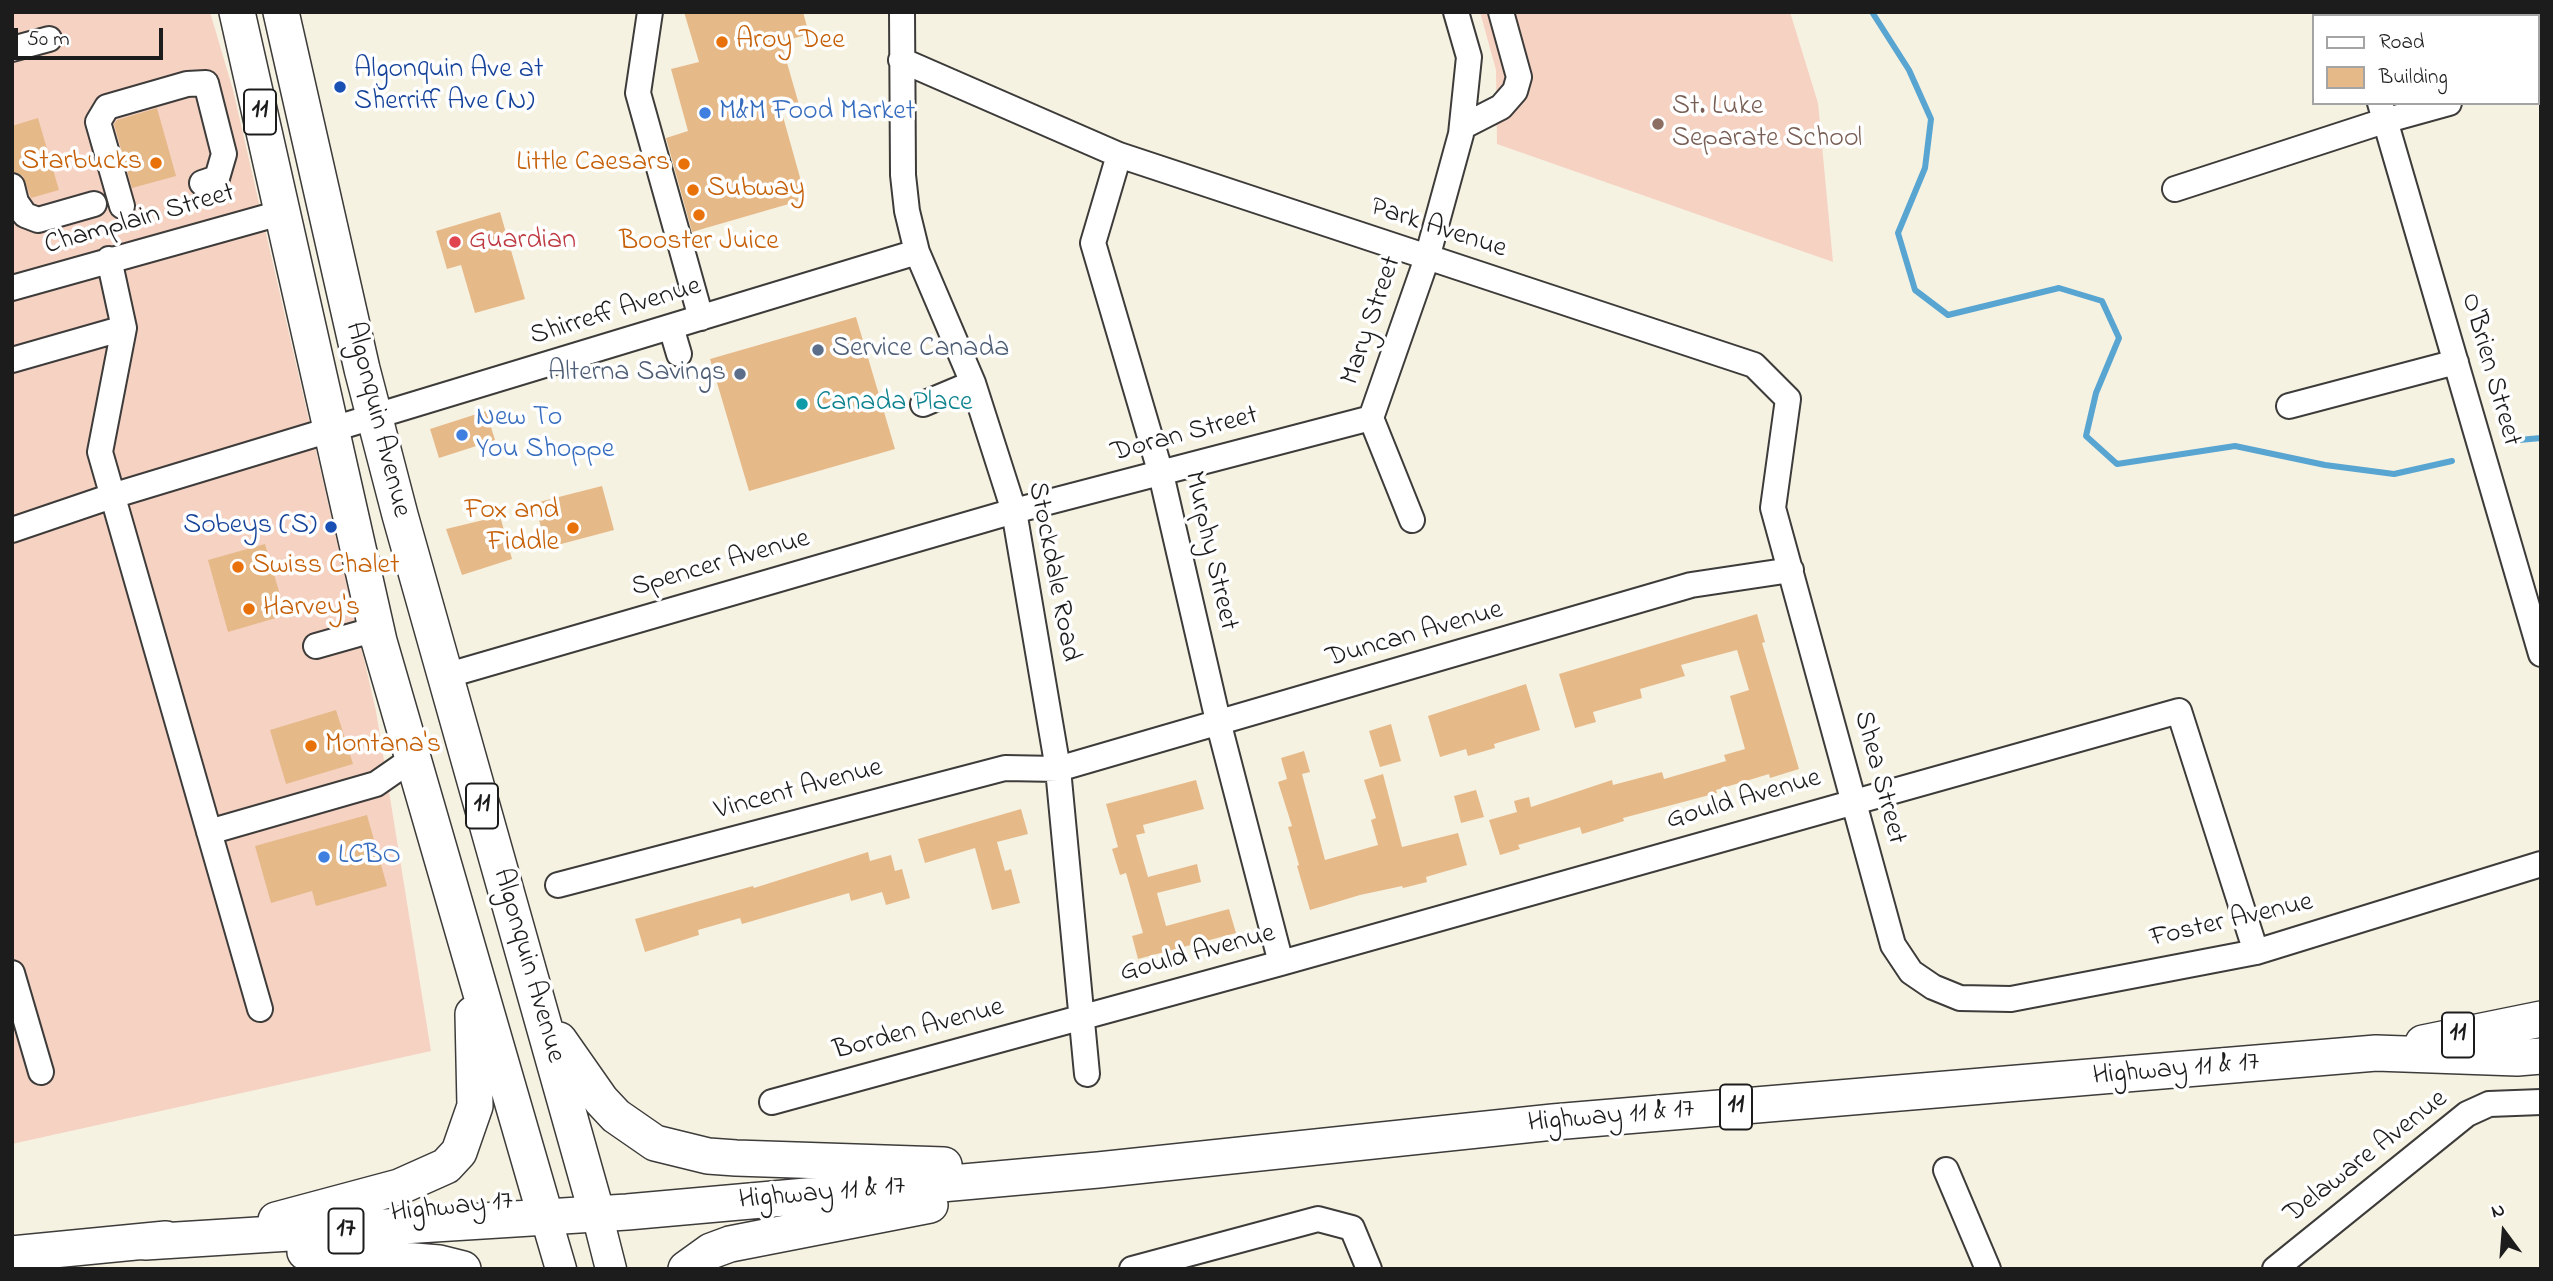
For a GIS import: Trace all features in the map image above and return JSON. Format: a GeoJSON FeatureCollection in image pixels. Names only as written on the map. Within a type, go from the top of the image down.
{"type":"FeatureCollection","features":[{"type":"Feature","properties":{"kind":"highway","name":"Algonquin Avenue"},"geometry":{"type":"LineString","coordinates":[[237,12],[376,629],[543,1209]]}},
{"type":"Feature","properties":{"kind":"highway","name":"Algonquin Avenue"},"geometry":{"type":"LineString","coordinates":[[281,12],[374,417],[595,1204]]}},
{"type":"Feature","properties":{"kind":"highway"},"geometry":{"type":"LineString","coordinates":[[145,1242],[243,1229],[399,1187],[446,1166],[459,1152],[475,1106],[472,961]]}},
{"type":"Feature","properties":{"kind":"highway"},"geometry":{"type":"LineString","coordinates":[[538,1008],[601,1100],[634,1130],[667,1147],[736,1158],[1098,1170]]}},
{"type":"Feature","properties":{"kind":"highway","name":"Highway 11 & 17"},"geometry":{"type":"LineString","coordinates":[[2375,1053],[2517,1021],[2541,1019]]}},
{"type":"Feature","properties":{"kind":"highway","name":"Highway 11 & 17"},"geometry":{"type":"LineString","coordinates":[[543,1209],[1098,1170],[1553,1122],[2375,1053],[2517,1058],[2541,1056]]}},
{"type":"Feature","properties":{"kind":"highway"},"geometry":{"type":"LineString","coordinates":[[686,1269],[711,1251],[730,1244],[1098,1170]]}},
{"type":"Feature","properties":{"kind":"highway","name":"Highway 17"},"geometry":{"type":"LineString","coordinates":[[12,1254],[543,1209]]}},
{"type":"Feature","properties":{"kind":"highway"},"geometry":{"type":"LineString","coordinates":[[145,1242],[351,1255],[439,1263],[463,1269]]}},
{"type":"Feature","properties":{"kind":"main road","name":"Algonquin Avenue"},"geometry":{"type":"LineString","coordinates":[[595,1204],[611,1269]]}},
{"type":"Feature","properties":{"kind":"main road","name":"Algonquin Avenue"},"geometry":{"type":"LineString","coordinates":[[543,1209],[561,1269]]}},
{"type":"Feature","properties":{"kind":"street"},"geometry":{"type":"LineString","coordinates":[[650,12],[638,93],[701,318]]}},
{"type":"Feature","properties":{"kind":"street","name":"Stockdale Road"},"geometry":{"type":"LineString","coordinates":[[902,12],[903,174],[917,252],[972,383],[1014,511],[1058,769],[1087,1074]]}},
{"type":"Feature","properties":{"kind":"street","name":"Mary Street"},"geometry":{"type":"LineString","coordinates":[[1412,520],[1371,418],[1427,258],[1462,127],[1469,57],[1456,12]]}},
{"type":"Feature","properties":{"kind":"street"},"geometry":{"type":"LineString","coordinates":[[1462,127],[1501,107],[1515,92],[1519,77],[1501,12]]}},
{"type":"Feature","properties":{"kind":"street"},"geometry":{"type":"LineString","coordinates":[[12,49],[49,39]]}},
{"type":"Feature","properties":{"kind":"street","name":"Park Avenue"},"geometry":{"type":"LineString","coordinates":[[901,60],[1119,155],[1754,365],[1787,400],[1773,508],[1791,570]]}},
{"type":"Feature","properties":{"kind":"street"},"geometry":{"type":"LineString","coordinates":[[122,206],[98,122],[107,107],[187,84],[206,83],[224,154],[217,178],[202,183]]}},
{"type":"Feature","properties":{"kind":"street"},"geometry":{"type":"LineString","coordinates":[[2175,189],[2382,112],[2434,105]]}},
{"type":"Feature","properties":{"kind":"street","name":"O'Brien Street"},"geometry":{"type":"LineString","coordinates":[[2382,112],[2541,654]]}},
{"type":"Feature","properties":{"kind":"street","name":"Murphy Street"},"geometry":{"type":"LineString","coordinates":[[1119,155],[1093,243],[1161,474],[1219,725],[1281,963]]}},
{"type":"Feature","properties":{"kind":"street"},"geometry":{"type":"LineString","coordinates":[[12,186],[16,202],[25,215],[38,220],[94,204]]}},
{"type":"Feature","properties":{"kind":"street","name":"Champlain Street"},"geometry":{"type":"LineString","coordinates":[[12,288],[284,212]]}},
{"type":"Feature","properties":{"kind":"street","name":"Shirreff Avenue"},"geometry":{"type":"LineString","coordinates":[[13,525],[917,252]]}},
{"type":"Feature","properties":{"kind":"street"},"geometry":{"type":"LineString","coordinates":[[109,259],[124,328],[100,452],[260,1009]]}},
{"type":"Feature","properties":{"kind":"street"},"geometry":{"type":"LineString","coordinates":[[671,327],[679,354]]}},
{"type":"Feature","properties":{"kind":"street"},"geometry":{"type":"LineString","coordinates":[[12,360],[124,328]]}},
{"type":"Feature","properties":{"kind":"street"},"geometry":{"type":"LineString","coordinates":[[2289,406],[2456,362]]}},
{"type":"Feature","properties":{"kind":"street"},"geometry":{"type":"LineString","coordinates":[[923,404],[972,383]]}},
{"type":"Feature","properties":{"kind":"street","name":"Doran Street"},"geometry":{"type":"LineString","coordinates":[[1014,511],[1371,418]]}},
{"type":"Feature","properties":{"kind":"street","name":"Spencer Avenue"},"geometry":{"type":"LineString","coordinates":[[445,676],[1014,511]]}},
{"type":"Feature","properties":{"kind":"street","name":"Duncan Avenue"},"geometry":{"type":"LineString","coordinates":[[1058,769],[1219,725],[1690,586],[1791,570]]}},
{"type":"Feature","properties":{"kind":"street","name":"Shea Street"},"geometry":{"type":"LineString","coordinates":[[1791,570],[1893,945],[1911,971],[1933,987]]}},
{"type":"Feature","properties":{"kind":"street"},"geometry":{"type":"LineString","coordinates":[[316,646],[376,629]]}},
{"type":"Feature","properties":{"kind":"street","name":"Gould Avenue"},"geometry":{"type":"LineString","coordinates":[[1082,1018],[1852,800],[2179,711],[2256,952]]}},
{"type":"Feature","properties":{"kind":"street"},"geometry":{"type":"LineString","coordinates":[[209,832],[376,784],[412,759]]}},
{"type":"Feature","properties":{"kind":"street","name":"Vincent Avenue"},"geometry":{"type":"LineString","coordinates":[[558,885],[1005,768],[1058,769]]}},
{"type":"Feature","properties":{"kind":"street","name":"Foster Avenue"},"geometry":{"type":"LineString","coordinates":[[1933,987],[1960,998],[2011,999],[2256,952],[2541,864]]}},
{"type":"Feature","properties":{"kind":"street"},"geometry":{"type":"LineString","coordinates":[[12,973],[41,1072]]}},
{"type":"Feature","properties":{"kind":"street","name":"Borden Avenue"},"geometry":{"type":"LineString","coordinates":[[772,1102],[1082,1018]]}},
{"type":"Feature","properties":{"kind":"street","name":"Delaware Avenue"},"geometry":{"type":"LineString","coordinates":[[2276,1269],[2468,1114],[2489,1104],[2541,1101]]}},
{"type":"Feature","properties":{"kind":"street"},"geometry":{"type":"LineString","coordinates":[[1946,1170],[1988,1269]]}},
{"type":"Feature","properties":{"kind":"street"},"geometry":{"type":"LineString","coordinates":[[1132,1269],[1318,1219],[1352,1228],[1369,1269]]}},
{"type":"Feature","properties":{"kind":"shaded area"},"geometry":{"type":"Polygon","coordinates":[[[12,12],[210,12],[233,90],[376,711],[431,1051],[12,1144],[12,12]]]}},
{"type":"Feature","properties":{"kind":"shaded area","name":"St. Luke Separate School"},"geometry":{"type":"Polygon","coordinates":[[[1480,12],[1790,12],[1818,103],[1833,262],[1497,144],[1496,70],[1480,12]]]}},
{"type":"Feature","properties":{"kind":"building"},"geometry":{"type":"Polygon","coordinates":[[[684,12],[803,12],[809,34],[781,42],[800,108],[782,113],[806,199],[692,232],[666,138],[688,131],[671,69],[699,62],[684,12]]]}},
{"type":"Feature","properties":{"kind":"building"},"geometry":{"type":"Polygon","coordinates":[[[157,108],[176,176],[132,188],[114,124],[117,120],[157,108]]]}},
{"type":"Feature","properties":{"kind":"building"},"geometry":{"type":"Polygon","coordinates":[[[38,118],[59,190],[31,198],[23,176],[12,172],[12,126],[38,118]]]}},
{"type":"Feature","properties":{"kind":"building"},"geometry":{"type":"Polygon","coordinates":[[[500,212],[525,299],[475,313],[461,265],[447,269],[436,231],[500,212]]]}},
{"type":"Feature","properties":{"kind":"building","name":"Canada Place"},"geometry":{"type":"Polygon","coordinates":[[[856,317],[895,449],[749,491],[710,359],[856,317]]]}},
{"type":"Feature","properties":{"kind":"building","name":"New To You Shoppe"},"geometry":{"type":"Polygon","coordinates":[[[486,411],[495,440],[439,458],[430,429],[486,411]]]}},
{"type":"Feature","properties":{"kind":"building"},"geometry":{"type":"Polygon","coordinates":[[[602,486],[614,530],[546,548],[535,503],[602,486]]]}},
{"type":"Feature","properties":{"kind":"building"},"geometry":{"type":"Polygon","coordinates":[[[500,516],[512,559],[462,575],[446,529],[500,516]]]}},
{"type":"Feature","properties":{"kind":"building"},"geometry":{"type":"Polygon","coordinates":[[[265,544],[286,615],[228,632],[208,560],[265,544]]]}},
{"type":"Feature","properties":{"kind":"building"},"geometry":{"type":"Polygon","coordinates":[[[1757,614],[1765,642],[1762,643],[1799,769],[1770,778],[1769,774],[1716,790],[1717,793],[1623,818],[1624,821],[1582,834],[1580,827],[1518,845],[1520,849],[1500,855],[1489,820],[1517,812],[1514,801],[1529,797],[1531,807],[1612,780],[1613,785],[1662,772],[1664,779],[1726,761],[1724,755],[1745,749],[1730,696],[1749,690],[1737,650],[1681,665],[1685,676],[1640,689],[1642,698],[1593,712],[1596,722],[1575,728],[1559,674],[1757,614]]]}},
{"type":"Feature","properties":{"kind":"building"},"geometry":{"type":"Polygon","coordinates":[[[1526,684],[1540,730],[1494,744],[1495,748],[1468,756],[1466,749],[1440,757],[1428,716],[1526,684]]]}},
{"type":"Feature","properties":{"kind":"building"},"geometry":{"type":"Polygon","coordinates":[[[336,710],[353,764],[286,784],[270,730],[336,710]]]}},
{"type":"Feature","properties":{"kind":"building"},"geometry":{"type":"Polygon","coordinates":[[[1391,724],[1401,761],[1380,767],[1369,731],[1391,724]]]}},
{"type":"Feature","properties":{"kind":"building"},"geometry":{"type":"Polygon","coordinates":[[[1304,751],[1310,772],[1302,774],[1325,860],[1378,845],[1371,820],[1376,818],[1364,780],[1383,774],[1402,847],[1458,833],[1467,865],[1426,877],[1427,882],[1360,895],[1310,910],[1288,827],[1292,826],[1278,782],[1287,779],[1281,758],[1304,751]]]}},
{"type":"Feature","properties":{"kind":"building"},"geometry":{"type":"Polygon","coordinates":[[[1196,780],[1204,809],[1143,825],[1145,833],[1136,835],[1148,877],[1197,864],[1201,882],[1157,893],[1166,926],[1229,909],[1236,933],[1138,959],[1132,936],[1143,933],[1126,873],[1120,875],[1112,849],[1118,847],[1106,804],[1196,780]]]}},
{"type":"Feature","properties":{"kind":"building"},"geometry":{"type":"Polygon","coordinates":[[[1476,790],[1484,817],[1461,823],[1454,796],[1476,790]]]}},
{"type":"Feature","properties":{"kind":"building"},"geometry":{"type":"Polygon","coordinates":[[[1021,809],[1028,834],[997,842],[1005,871],[1011,869],[1020,903],[992,910],[975,848],[925,863],[918,839],[1021,809]]]}},
{"type":"Feature","properties":{"kind":"building"},"geometry":{"type":"Polygon","coordinates":[[[367,815],[387,886],[316,906],[312,891],[271,903],[255,846],[367,815]]]}},
{"type":"Feature","properties":{"kind":"building"},"geometry":{"type":"Polygon","coordinates":[[[868,852],[870,861],[891,855],[895,871],[902,869],[910,898],[886,905],[882,892],[851,901],[849,893],[742,924],[740,918],[698,930],[699,935],[645,952],[635,919],[753,886],[754,888],[868,852]]]}},
{"type":"Feature","properties":{"kind":"waterway"},"geometry":{"type":"LineString","coordinates":[[1872,12],[1909,70],[1931,119],[1925,168],[1898,233],[1915,290],[1948,315],[2059,288],[2102,301],[2119,338],[2096,393],[2086,436],[2117,464],[2235,446],[2325,465],[2394,474],[2452,461]]}},
{"type":"Feature","properties":{"kind":"waterway"},"geometry":{"type":"LineString","coordinates":[[2519,440],[2541,438]]}},
{"type":"Feature","properties":{"kind":"place","name":"Aroy Dee"},"geometry":{"type":"Point","coordinates":[722,42]}},
{"type":"Feature","properties":{"kind":"place","name":"Algonquin Ave at Sherriff Ave (N)"},"geometry":{"type":"Point","coordinates":[340,87]}},
{"type":"Feature","properties":{"kind":"place","name":"M&M Food Market"},"geometry":{"type":"Point","coordinates":[705,113]}},
{"type":"Feature","properties":{"kind":"place","name":"St. Luke Separate School"},"geometry":{"type":"Point","coordinates":[1658,124]}},
{"type":"Feature","properties":{"kind":"place","name":"Starbucks"},"geometry":{"type":"Point","coordinates":[156,163]}},
{"type":"Feature","properties":{"kind":"place","name":"Little Caesars"},"geometry":{"type":"Point","coordinates":[684,164]}},
{"type":"Feature","properties":{"kind":"place","name":"Subway"},"geometry":{"type":"Point","coordinates":[693,190]}},
{"type":"Feature","properties":{"kind":"place","name":"Booster Juice"},"geometry":{"type":"Point","coordinates":[699,215]}},
{"type":"Feature","properties":{"kind":"place","name":"Guardian"},"geometry":{"type":"Point","coordinates":[455,242]}},
{"type":"Feature","properties":{"kind":"place","name":"Service Canada"},"geometry":{"type":"Point","coordinates":[818,350]}},
{"type":"Feature","properties":{"kind":"place","name":"Alterna Savings"},"geometry":{"type":"Point","coordinates":[740,374]}},
{"type":"Feature","properties":{"kind":"place","name":"Canada Place"},"geometry":{"type":"Point","coordinates":[802,404]}},
{"type":"Feature","properties":{"kind":"place","name":"New To You Shoppe"},"geometry":{"type":"Point","coordinates":[462,435]}},
{"type":"Feature","properties":{"kind":"place","name":"Sobeys (S)"},"geometry":{"type":"Point","coordinates":[331,527]}},
{"type":"Feature","properties":{"kind":"place","name":"Fox and Fiddle"},"geometry":{"type":"Point","coordinates":[573,528]}},
{"type":"Feature","properties":{"kind":"place","name":"Swiss Chalet"},"geometry":{"type":"Point","coordinates":[238,567]}},
{"type":"Feature","properties":{"kind":"place","name":"Harvey's"},"geometry":{"type":"Point","coordinates":[249,609]}},
{"type":"Feature","properties":{"kind":"place","name":"Montana's"},"geometry":{"type":"Point","coordinates":[311,746]}},
{"type":"Feature","properties":{"kind":"place","name":"LCBO"},"geometry":{"type":"Point","coordinates":[324,857]}}]}
